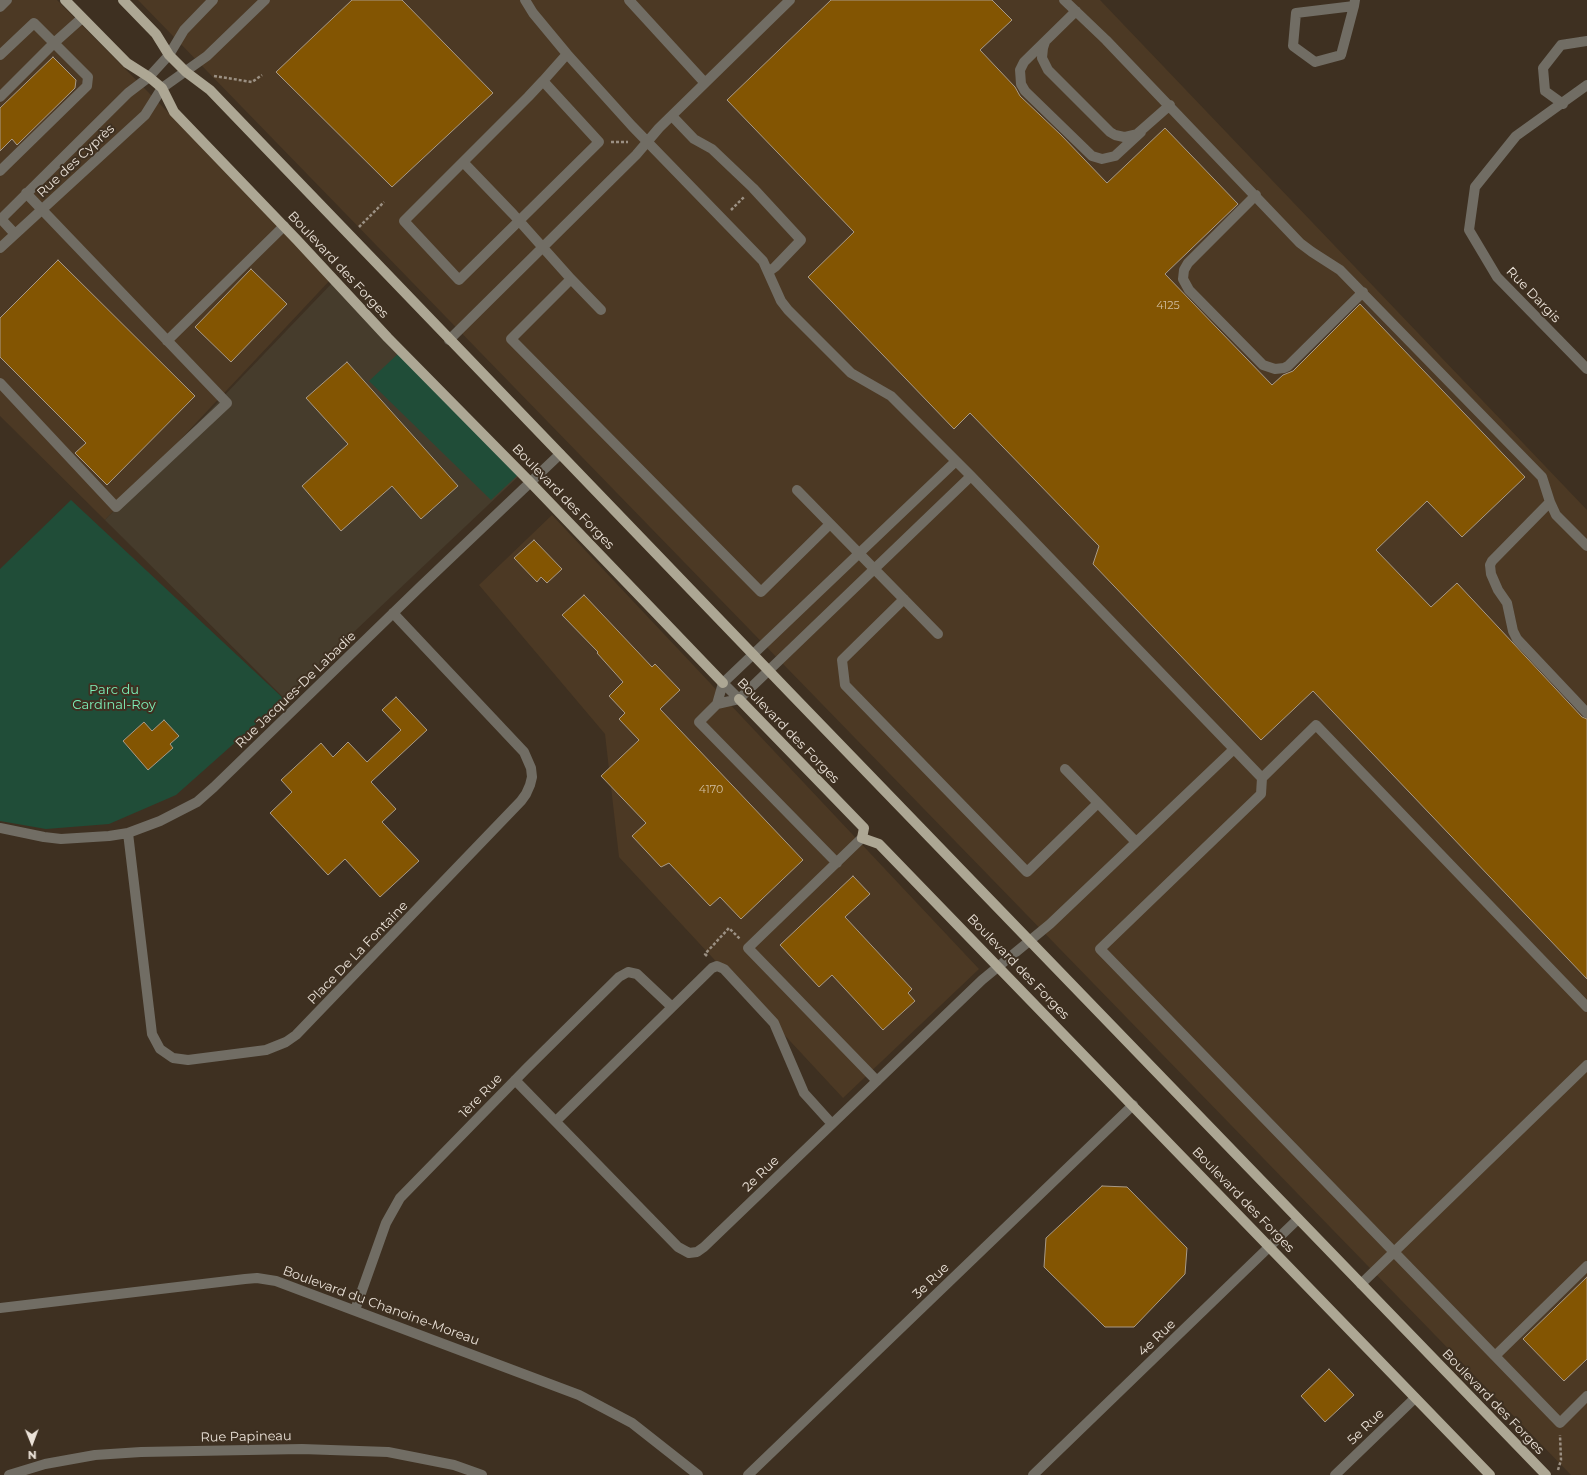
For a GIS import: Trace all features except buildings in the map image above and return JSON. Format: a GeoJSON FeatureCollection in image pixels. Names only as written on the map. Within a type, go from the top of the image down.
{"type":"FeatureCollection","features":[{"type":"Feature","properties":{"kind":"main road","name":"Boulevard des Forges"},"geometry":{"type":"LineString","coordinates":[[65,0],[127,63],[149,77],[162,88],[174,112],[284,226],[388,338],[530,482],[723,683]]}},
{"type":"Feature","properties":{"kind":"main road","name":"Boulevard des Forges"},"geometry":{"type":"LineString","coordinates":[[123,0],[156,34],[169,55],[186,72],[210,90],[449,340],[1546,1475]]}},
{"type":"Feature","properties":{"kind":"main road","name":"Boulevard des Forges"},"geometry":{"type":"LineString","coordinates":[[739,699],[864,828],[862,838],[879,844],[999,966],[1490,1475]]}},
{"type":"Feature","properties":{"kind":"street"},"geometry":{"type":"LineString","coordinates":[[0,7],[7,0]]}},
{"type":"Feature","properties":{"kind":"street","name":"Rue des Cyprès"},"geometry":{"type":"LineString","coordinates":[[0,219],[128,93],[149,77],[169,55],[184,30],[213,0]]}},
{"type":"Feature","properties":{"kind":"street"},"geometry":{"type":"LineString","coordinates":[[162,88],[207,56],[265,0]]}},
{"type":"Feature","properties":{"kind":"street"},"geometry":{"type":"LineString","coordinates":[[525,0],[567,54],[648,142],[763,261],[781,302],[788,310],[851,373],[891,396],[971,476],[1262,778]]}},
{"type":"Feature","properties":{"kind":"street"},"geometry":{"type":"LineString","coordinates":[[628,0],[705,83]]}},
{"type":"Feature","properties":{"kind":"street"},"geometry":{"type":"LineString","coordinates":[[449,340],[648,142],[705,83],[790,0]]}},
{"type":"Feature","properties":{"kind":"street"},"geometry":{"type":"LineString","coordinates":[[1064,0],[1102,35],[1306,248],[1340,270],[1542,477],[1556,515],[1587,546]]}},
{"type":"Feature","properties":{"kind":"street"},"geometry":{"type":"LineString","coordinates":[[1355,3],[1341,55],[1315,62],[1293,46],[1296,13],[1355,3]]}},
{"type":"Feature","properties":{"kind":"street"},"geometry":{"type":"LineString","coordinates":[[1076,11],[1024,62],[1020,70],[1020,84],[1025,91],[1088,153],[1097,158],[1111,158],[1119,154],[1170,105]]}},
{"type":"Feature","properties":{"kind":"street"},"geometry":{"type":"LineString","coordinates":[[0,97],[54,43],[82,18]]}},
{"type":"Feature","properties":{"kind":"street"},"geometry":{"type":"LineString","coordinates":[[0,55],[34,23],[88,77],[86,86],[1,168]]}},
{"type":"Feature","properties":{"kind":"street"},"geometry":{"type":"LineString","coordinates":[[1046,41],[1043,48],[1042,58],[1048,70],[1110,132],[1124,137],[1133,136],[1141,132]]}},
{"type":"Feature","properties":{"kind":"street"},"geometry":{"type":"LineString","coordinates":[[1562,104],[1545,90],[1543,68],[1561,45],[1587,41]]}},
{"type":"Feature","properties":{"kind":"street"},"geometry":{"type":"LineString","coordinates":[[543,81],[599,142],[459,280],[404,222],[543,81],[567,54]]}},
{"type":"Feature","properties":{"kind":"street","name":"Rue Dargis"},"geometry":{"type":"LineString","coordinates":[[1587,85],[1516,136],[1475,187],[1469,230],[1496,276],[1587,369]]}},
{"type":"Feature","properties":{"kind":"street","name":"Rue des Cyprès"},"geometry":{"type":"LineString","coordinates":[[0,248],[145,115],[162,88]]}},
{"type":"Feature","properties":{"kind":"street"},"geometry":{"type":"LineString","coordinates":[[672,116],[694,139],[712,149],[753,188],[802,240],[768,272]]}},
{"type":"Feature","properties":{"kind":"street"},"geometry":{"type":"LineString","coordinates":[[463,162],[601,310]]}},
{"type":"Feature","properties":{"kind":"street"},"geometry":{"type":"LineString","coordinates":[[0,383],[116,507],[227,404],[26,193]]}},
{"type":"Feature","properties":{"kind":"street"},"geometry":{"type":"LineString","coordinates":[[1256,195],[1188,263],[1184,270],[1183,279],[1189,290],[1263,365],[1275,369],[1288,366],[1362,292]]}},
{"type":"Feature","properties":{"kind":"street"},"geometry":{"type":"LineString","coordinates":[[0,219],[15,234]]}},
{"type":"Feature","properties":{"kind":"street"},"geometry":{"type":"LineString","coordinates":[[167,341],[284,226]]}},
{"type":"Feature","properties":{"kind":"street"},"geometry":{"type":"LineString","coordinates":[[571,279],[512,339],[761,592],[830,524]]}},
{"type":"Feature","properties":{"kind":"street","name":"Rue Jacques-De Labadie"},"geometry":{"type":"LineString","coordinates":[[0,828],[61,839],[92,838],[128,832],[160,821],[186,808],[206,795],[393,613],[560,454]]}},
{"type":"Feature","properties":{"kind":"street"},"geometry":{"type":"LineString","coordinates":[[837,863],[699,722],[717,704],[723,683],[956,461]]}},
{"type":"Feature","properties":{"kind":"street"},"geometry":{"type":"LineString","coordinates":[[717,704],[739,699],[971,476]]}},
{"type":"Feature","properties":{"kind":"street"},"geometry":{"type":"LineString","coordinates":[[797,490],[938,634]]}},
{"type":"Feature","properties":{"kind":"street"},"geometry":{"type":"LineString","coordinates":[[1550,502],[1492,560],[1490,565],[1491,574],[1498,590],[1507,603],[1513,631],[1517,639],[1587,713]]}},
{"type":"Feature","properties":{"kind":"street"},"geometry":{"type":"LineString","coordinates":[[904,600],[842,660],[845,685],[1027,872],[1098,803]]}},
{"type":"Feature","properties":{"kind":"street","name":"Place De La Fontaine"},"geometry":{"type":"LineString","coordinates":[[128,832],[152,1034],[160,1050],[173,1058],[188,1060],[266,1050],[286,1042],[296,1035],[521,801],[530,786],[532,777],[531,768],[529,759],[522,748],[393,613]]}},
{"type":"Feature","properties":{"kind":"street","name":"Boulevard des Forges"},"geometry":{"type":"LineString","coordinates":[[723,683],[739,699]]}},
{"type":"Feature","properties":{"kind":"street"},"geometry":{"type":"LineString","coordinates":[[1587,1007],[1316,726],[1262,778],[1261,794],[1100,949],[1560,1423],[1587,1396]]}},
{"type":"Feature","properties":{"kind":"street","name":"2e Rue"},"geometry":{"type":"LineString","coordinates":[[515,1080],[678,1247],[689,1253],[701,1250],[982,980],[1050,924],[1234,749]]}},
{"type":"Feature","properties":{"kind":"street"},"geometry":{"type":"LineString","coordinates":[[1065,769],[1136,842]]}},
{"type":"Feature","properties":{"kind":"street"},"geometry":{"type":"LineString","coordinates":[[862,838],[748,948],[877,1081]]}},
{"type":"Feature","properties":{"kind":"street"},"geometry":{"type":"LineString","coordinates":[[556,1121],[712,968],[717,966],[724,969],[776,1026],[804,1093],[832,1124]]}},
{"type":"Feature","properties":{"kind":"street","name":"1ère Rue"},"geometry":{"type":"LineString","coordinates":[[355,1310],[386,1223],[400,1198],[515,1080],[623,974],[633,972],[637,974],[672,1007]]}},
{"type":"Feature","properties":{"kind":"street"},"geometry":{"type":"LineString","coordinates":[[1361,1284],[1587,1065]]}},
{"type":"Feature","properties":{"kind":"street","name":"3e Rue"},"geometry":{"type":"LineString","coordinates":[[748,1475],[1133,1106]]}},
{"type":"Feature","properties":{"kind":"street","name":"4e Rue"},"geometry":{"type":"LineString","coordinates":[[1033,1475],[1298,1219]]}},
{"type":"Feature","properties":{"kind":"street"},"geometry":{"type":"LineString","coordinates":[[1495,1356],[1587,1266]]}},
{"type":"Feature","properties":{"kind":"street","name":"Boulevard du Chanoine-Moreau"},"geometry":{"type":"LineString","coordinates":[[0,1308],[204,1283],[257,1278],[267,1279],[286,1284],[590,1400],[632,1423],[698,1475]]}},
{"type":"Feature","properties":{"kind":"street","name":"5e Rue"},"geometry":{"type":"LineString","coordinates":[[1335,1475],[1415,1398]]}},
{"type":"Feature","properties":{"kind":"street","name":"Rue Papineau"},"geometry":{"type":"LineString","coordinates":[[9,1475],[52,1462],[95,1455],[141,1452],[302,1448],[388,1452],[454,1465],[482,1475]]}},
{"type":"Feature","properties":{"kind":"path"},"geometry":{"type":"LineString","coordinates":[[186,72],[252,82],[262,75]]}},
{"type":"Feature","properties":{"kind":"path"},"geometry":{"type":"LineString","coordinates":[[599,142],[648,142]]}},
{"type":"Feature","properties":{"kind":"path"},"geometry":{"type":"LineString","coordinates":[[722,218],[753,188]]}},
{"type":"Feature","properties":{"kind":"path"},"geometry":{"type":"LineString","coordinates":[[350,236],[384,202]]}},
{"type":"Feature","properties":{"kind":"path"},"geometry":{"type":"LineString","coordinates":[[717,966],[705,954],[729,928],[748,948]]}},
{"type":"Feature","properties":{"kind":"path"},"geometry":{"type":"LineString","coordinates":[[1557,1475],[1561,1460],[1560,1423]]}},
{"type":"Feature","properties":{"kind":"shaded area"},"geometry":{"type":"Polygon","coordinates":[[[0,0],[57,0],[332,278],[105,520],[0,416],[0,0]]]}},
{"type":"Feature","properties":{"kind":"shaded area"},"geometry":{"type":"Polygon","coordinates":[[[138,0],[1100,0],[1587,510],[1587,1475],[1571,1475],[138,0]]]}},
{"type":"Feature","properties":{"kind":"shaded area"},"geometry":{"type":"Polygon","coordinates":[[[334,281],[522,473],[284,698],[105,520],[334,281]]]}},
{"type":"Feature","properties":{"kind":"shaded area"},"geometry":{"type":"Polygon","coordinates":[[[552,515],[979,969],[843,1098],[619,857],[605,734],[479,585],[552,515]]]}},
{"type":"Feature","properties":{"kind":"green space"},"geometry":{"type":"Polygon","coordinates":[[[401,351],[520,473],[491,500],[369,381],[401,351]]]}},
{"type":"Feature","properties":{"kind":"green space","name":"Parc du Cardinal-Roy"},"geometry":{"type":"Polygon","coordinates":[[[71,500],[284,699],[176,795],[109,824],[46,829],[0,821],[0,569],[71,500]]]}}]}
